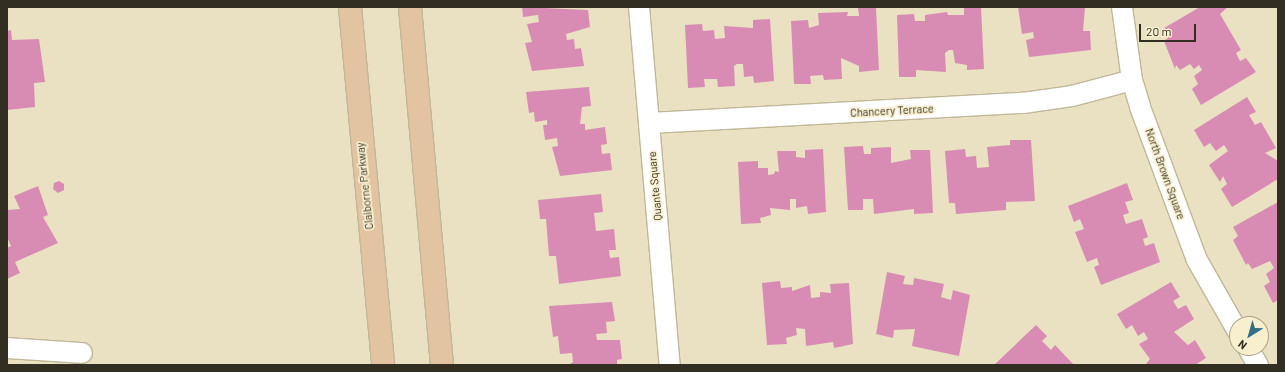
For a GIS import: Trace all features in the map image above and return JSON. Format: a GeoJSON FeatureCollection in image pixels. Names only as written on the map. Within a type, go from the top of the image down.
{"type":"FeatureCollection","features":[{"type":"Feature","properties":{"kind":"main road","name":"Claiborne Parkway"},"geometry":{"type":"LineString","coordinates":[[350,7],[383,365]]}},
{"type":"Feature","properties":{"kind":"main road"},"geometry":{"type":"LineString","coordinates":[[410,7],[442,365]]}},
{"type":"Feature","properties":{"kind":"street","name":"Quante Square"},"geometry":{"type":"LineString","coordinates":[[639,7],[670,365]]}},
{"type":"Feature","properties":{"kind":"street","name":"North Brown Square"},"geometry":{"type":"LineString","coordinates":[[1122,7],[1132,80],[1197,260],[1229,316]]}},
{"type":"Feature","properties":{"kind":"street","name":"Chancery Terrace"},"geometry":{"type":"LineString","coordinates":[[650,123],[1023,103],[1072,96],[1132,80]]}},
{"type":"Feature","properties":{"kind":"street"},"geometry":{"type":"LineString","coordinates":[[7,348],[82,353]]}},
{"type":"Feature","properties":{"kind":"street"},"geometry":{"type":"LineString","coordinates":[[1253,356],[1258,365]]}},
{"type":"Feature","properties":{"kind":"building"},"geometry":{"type":"Polygon","coordinates":[[[522,7],[588,10],[590,27],[566,34],[567,40],[574,39],[575,49],[581,48],[584,66],[532,71],[525,43],[532,42],[527,24],[539,22],[538,15],[523,17],[522,7]]]}},
{"type":"Feature","properties":{"kind":"building"},"geometry":{"type":"Polygon","coordinates":[[[964,7],[981,7],[984,69],[967,70],[967,65],[955,63],[953,50],[949,50],[945,53],[946,72],[916,70],[916,77],[899,77],[897,15],[914,14],[915,21],[925,21],[925,15],[947,12],[948,15],[964,15],[964,7]]]}},
{"type":"Feature","properties":{"kind":"building"},"geometry":{"type":"Polygon","coordinates":[[[1018,7],[1085,7],[1083,31],[1090,31],[1091,50],[1029,57],[1026,40],[1034,38],[1033,32],[1022,34],[1018,7]]]}},
{"type":"Feature","properties":{"kind":"building"},"geometry":{"type":"Polygon","coordinates":[[[1200,7],[1228,7],[1220,14],[1241,50],[1236,53],[1240,61],[1246,58],[1256,72],[1201,105],[1192,89],[1198,84],[1194,76],[1202,70],[1199,65],[1194,69],[1190,64],[1180,70],[1176,65],[1175,69],[1164,41],[1168,38],[1164,28],[1200,7]]]}},
{"type":"Feature","properties":{"kind":"building"},"geometry":{"type":"Polygon","coordinates":[[[858,8],[876,8],[879,70],[859,72],[859,66],[841,58],[842,79],[824,80],[823,75],[810,76],[811,84],[794,84],[791,21],[808,20],[809,28],[819,25],[818,13],[848,12],[847,16],[859,16],[858,8]]]}},
{"type":"Feature","properties":{"kind":"building"},"geometry":{"type":"Polygon","coordinates":[[[770,19],[774,81],[754,83],[753,76],[744,77],[743,64],[737,64],[734,66],[735,86],[718,87],[717,79],[704,79],[705,87],[688,88],[685,25],[702,24],[703,31],[714,30],[715,39],[725,38],[724,26],[753,28],[753,20],[770,19]]]}},
{"type":"Feature","properties":{"kind":"building"},"geometry":{"type":"Polygon","coordinates":[[[11,30],[12,40],[39,39],[45,82],[34,83],[35,107],[7,110],[7,31],[11,30]]]}},
{"type":"Feature","properties":{"kind":"building"},"geometry":{"type":"Polygon","coordinates":[[[589,87],[591,106],[582,107],[580,124],[585,124],[585,130],[605,127],[607,144],[601,145],[602,154],[610,153],[612,170],[560,176],[552,147],[558,146],[557,138],[545,140],[543,125],[547,125],[547,120],[535,122],[534,112],[529,113],[526,92],[589,87]]]}},
{"type":"Feature","properties":{"kind":"building"},"geometry":{"type":"Polygon","coordinates":[[[1247,97],[1256,112],[1249,115],[1255,125],[1261,122],[1276,148],[1265,153],[1278,161],[1278,179],[1232,207],[1221,189],[1227,184],[1223,176],[1220,182],[1209,165],[1228,151],[1224,145],[1216,151],[1210,143],[1204,147],[1194,130],[1247,97]]]}},
{"type":"Feature","properties":{"kind":"building"},"geometry":{"type":"Polygon","coordinates":[[[1010,140],[1031,140],[1035,201],[1006,202],[1006,210],[956,214],[955,203],[949,203],[945,151],[965,149],[966,157],[976,156],[977,168],[989,167],[987,147],[1010,145],[1010,140]]]}},
{"type":"Feature","properties":{"kind":"building"},"geometry":{"type":"Polygon","coordinates":[[[863,146],[864,154],[871,154],[871,148],[891,147],[891,163],[911,159],[910,150],[930,150],[933,213],[914,214],[914,209],[874,214],[873,199],[863,199],[863,210],[848,210],[844,147],[863,146]]]}},
{"type":"Feature","properties":{"kind":"building"},"geometry":{"type":"Polygon","coordinates":[[[823,149],[826,212],[808,214],[807,206],[796,208],[796,199],[790,199],[790,210],[770,208],[771,215],[760,218],[761,223],[741,224],[738,162],[758,161],[758,168],[768,168],[768,175],[774,174],[775,171],[779,172],[777,151],[796,151],[796,157],[805,158],[805,150],[823,149]]]}},
{"type":"Feature","properties":{"kind":"building"},"geometry":{"type":"Polygon","coordinates":[[[59,181],[64,184],[64,190],[58,193],[53,189],[54,183],[59,181]]]}},
{"type":"Feature","properties":{"kind":"building"},"geometry":{"type":"Polygon","coordinates":[[[1127,183],[1133,200],[1125,202],[1129,213],[1123,215],[1126,224],[1142,219],[1148,237],[1143,239],[1145,246],[1154,243],[1160,262],[1101,285],[1094,267],[1099,265],[1097,258],[1087,262],[1075,232],[1084,229],[1080,219],[1074,222],[1068,206],[1127,183]]]}},
{"type":"Feature","properties":{"kind":"building"},"geometry":{"type":"Polygon","coordinates":[[[38,186],[48,215],[43,217],[58,243],[15,262],[20,273],[7,279],[7,248],[11,246],[7,237],[7,210],[20,209],[14,196],[38,186]]]}},
{"type":"Feature","properties":{"kind":"building"},"geometry":{"type":"Polygon","coordinates":[[[601,194],[603,212],[594,213],[596,231],[614,229],[616,250],[609,250],[610,258],[619,257],[621,276],[559,284],[556,256],[549,256],[546,219],[540,219],[538,200],[601,194]]]}},
{"type":"Feature","properties":{"kind":"building"},"geometry":{"type":"Polygon","coordinates":[[[1278,202],[1278,300],[1273,303],[1264,286],[1270,282],[1266,274],[1274,268],[1270,261],[1252,269],[1248,263],[1246,265],[1233,240],[1238,236],[1233,227],[1278,202]]]}},
{"type":"Feature","properties":{"kind":"building"},"geometry":{"type":"Polygon","coordinates":[[[887,272],[905,276],[903,284],[913,285],[914,278],[944,284],[941,297],[951,300],[953,290],[970,295],[959,356],[912,346],[915,329],[894,330],[893,338],[876,334],[887,272]]]}},
{"type":"Feature","properties":{"kind":"building"},"geometry":{"type":"Polygon","coordinates":[[[780,281],[781,288],[792,287],[792,291],[810,285],[811,298],[820,297],[820,292],[831,293],[830,284],[849,283],[853,344],[834,348],[833,342],[806,346],[805,329],[796,328],[797,335],[786,338],[787,344],[767,345],[762,283],[780,281]]]}},
{"type":"Feature","properties":{"kind":"building"},"geometry":{"type":"Polygon","coordinates":[[[1171,282],[1180,297],[1173,301],[1178,309],[1186,305],[1194,319],[1174,332],[1188,345],[1195,340],[1206,358],[1195,365],[1145,365],[1150,359],[1139,344],[1148,339],[1144,332],[1138,336],[1132,325],[1126,329],[1117,314],[1171,282]]]}},
{"type":"Feature","properties":{"kind":"building"},"geometry":{"type":"Polygon","coordinates":[[[612,302],[615,321],[606,322],[607,333],[596,334],[597,340],[620,340],[622,359],[617,360],[617,365],[568,365],[573,362],[572,353],[560,354],[558,336],[553,337],[549,306],[612,302]]]}},
{"type":"Feature","properties":{"kind":"building"},"geometry":{"type":"Polygon","coordinates":[[[1036,325],[1047,336],[1042,341],[1051,350],[1055,345],[1074,365],[994,365],[1036,325]]]}}]}
